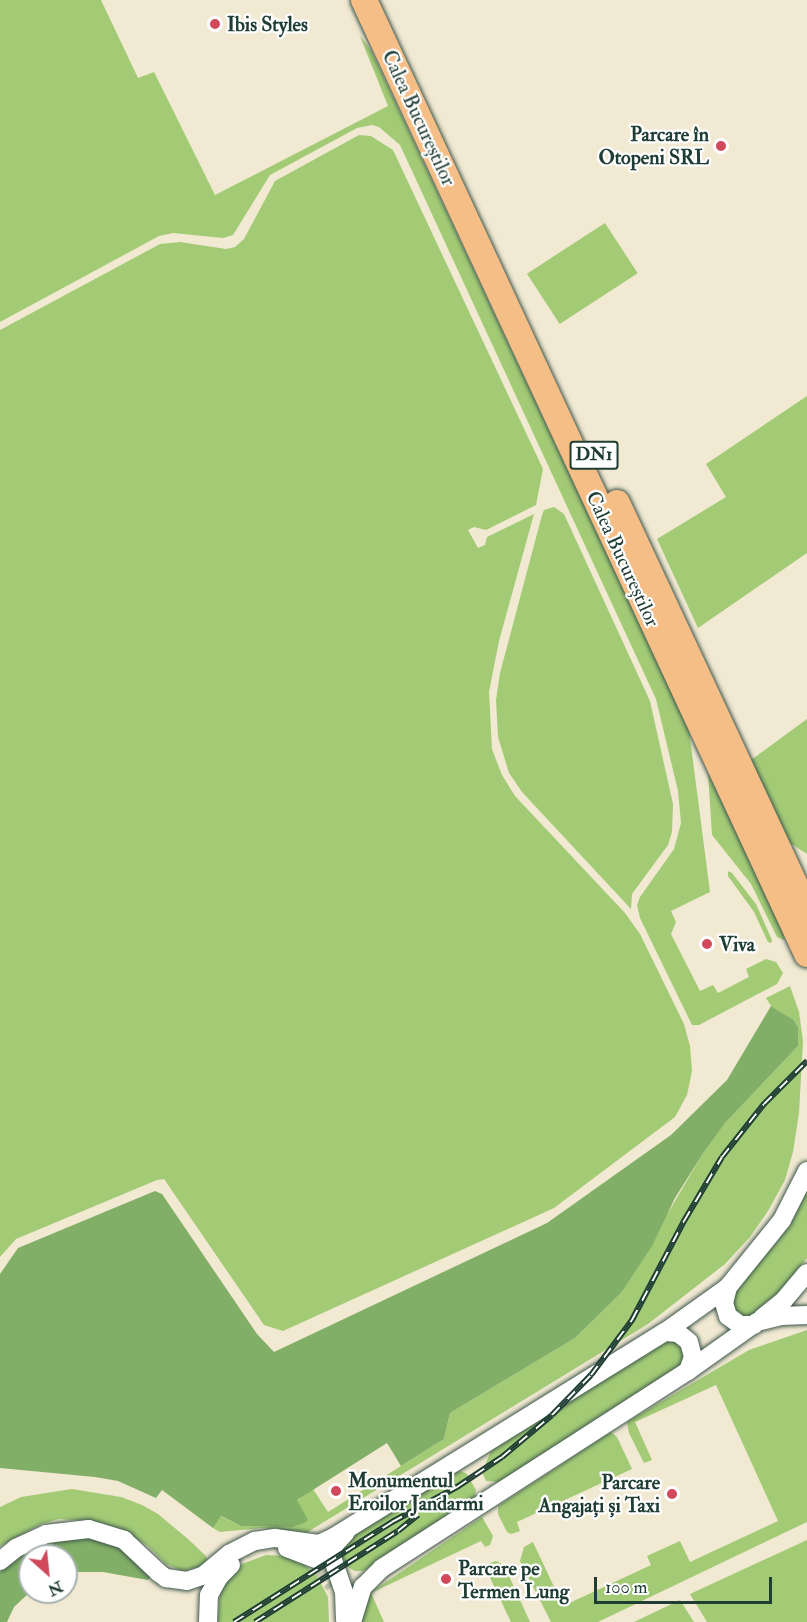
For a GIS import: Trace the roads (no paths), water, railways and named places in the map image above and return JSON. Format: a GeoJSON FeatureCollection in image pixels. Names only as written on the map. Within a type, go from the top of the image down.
{"type":"FeatureCollection","features":[{"type":"Feature","properties":{"kind":"highway","name":"Calea Bucureștilor"},"geometry":{"type":"LineString","coordinates":[[364,0],[807,954]]}},
{"type":"Feature","properties":{"kind":"highway","name":"Calea Bucureștilor"},"geometry":{"type":"LineString","coordinates":[[382,0],[807,910]]}},
{"type":"Feature","properties":{"kind":"street"},"geometry":{"type":"LineString","coordinates":[[0,1561],[16,1548],[46,1534],[89,1529],[124,1540],[166,1578],[187,1581],[204,1575],[229,1554],[255,1541],[275,1538],[319,1544],[350,1529],[665,1332],[728,1287],[782,1220],[807,1171]]}},
{"type":"Feature","properties":{"kind":"street"},"geometry":{"type":"LineString","coordinates":[[352,1622],[363,1587],[382,1568],[738,1338],[784,1300],[807,1273]]}},
{"type":"Feature","properties":{"kind":"street"},"geometry":{"type":"LineString","coordinates":[[728,1287],[724,1303],[728,1316],[740,1325],[756,1324],[781,1316],[807,1316]]}},
{"type":"Feature","properties":{"kind":"street"},"geometry":{"type":"LineString","coordinates":[[738,1338],[782,1322],[807,1316]]}},
{"type":"Feature","properties":{"kind":"street"},"geometry":{"type":"LineString","coordinates":[[665,1332],[678,1333],[689,1342],[693,1357],[688,1371]]}},
{"type":"Feature","properties":{"kind":"street"},"geometry":{"type":"LineString","coordinates":[[344,1622],[345,1600],[331,1554],[335,1544],[350,1529]]}},
{"type":"Feature","properties":{"kind":"street"},"geometry":{"type":"LineString","coordinates":[[208,1622],[207,1603],[214,1585],[226,1569],[244,1555],[277,1547],[294,1549],[316,1559]]}},
{"type":"Feature","properties":{"kind":"street"},"geometry":{"type":"LineString","coordinates":[[334,1586],[338,1603],[337,1622]]}},
{"type":"Feature","properties":{"kind":"tunnel"},"geometry":{"type":"LineString","coordinates":[[316,1559],[334,1586]]}},
{"type":"Feature","properties":{"kind":"railway"},"geometry":{"type":"LineString","coordinates":[[234,1622],[392,1522],[457,1487],[502,1457],[552,1415],[591,1375],[632,1320],[684,1221],[722,1157],[764,1104],[807,1061]]}},
{"type":"Feature","properties":{"kind":"railway"},"geometry":{"type":"LineString","coordinates":[[255,1622],[398,1531],[418,1515]]}},
{"type":"Feature","properties":{"kind":"place","name":"Ibis Styles"},"geometry":{"type":"Point","coordinates":[215,24]}},
{"type":"Feature","properties":{"kind":"place","name":"Parcare în Otopeni SRL"},"geometry":{"type":"Point","coordinates":[721,146]}},
{"type":"Feature","properties":{"kind":"place","name":"Viva"},"geometry":{"type":"Point","coordinates":[707,944]}},
{"type":"Feature","properties":{"kind":"place","name":"Monumentul Eroilor Jandarmi"},"geometry":{"type":"Point","coordinates":[336,1491]}},
{"type":"Feature","properties":{"kind":"place","name":"Parcare Angajați și Taxi"},"geometry":{"type":"Point","coordinates":[672,1494]}},
{"type":"Feature","properties":{"kind":"place","name":"Parcare pe Termen Lung"},"geometry":{"type":"Point","coordinates":[446,1579]}}]}
